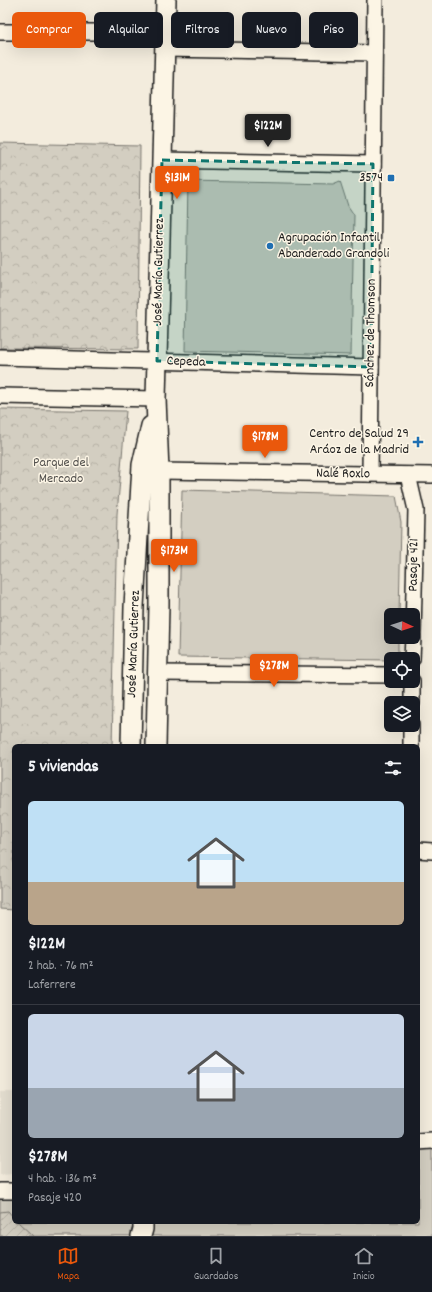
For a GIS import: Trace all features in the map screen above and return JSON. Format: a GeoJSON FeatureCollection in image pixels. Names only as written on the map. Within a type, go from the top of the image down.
{"type":"FeatureCollection","features":[{"type":"Feature","properties":{"kind":"street","name":"José María Gutierrez"},"geometry":{"type":"LineString","coordinates":[[156,744],[159,471],[156,399],[166,0]]}},
{"type":"Feature","properties":{"kind":"street","name":"Sánchez de Thomson"},"geometry":{"type":"LineString","coordinates":[[370,474],[375,0]]}},
{"type":"Feature","properties":{"kind":"street"},"geometry":{"type":"LineString","coordinates":[[0,32],[374,53]]}},
{"type":"Feature","properties":{"kind":"street"},"geometry":{"type":"LineString","coordinates":[[162,160],[373,164]]}},
{"type":"Feature","properties":{"kind":"street","name":"Cepeda"},"geometry":{"type":"LineString","coordinates":[[0,357],[371,367]]}},
{"type":"Feature","properties":{"kind":"street"},"geometry":{"type":"LineString","coordinates":[[0,396],[156,399]]}},
{"type":"Feature","properties":{"kind":"street","name":"José María Gutierrez"},"geometry":{"type":"LineString","coordinates":[[131,744],[134,607],[142,465],[156,399]]}},
{"type":"Feature","properties":{"kind":"street","name":"Nalé Roxlo"},"geometry":{"type":"LineString","coordinates":[[159,471],[432,475]]}},
{"type":"Feature","properties":{"kind":"street","name":"Pasaje 421"},"geometry":{"type":"LineString","coordinates":[[408,475],[416,510],[414,608]]}},
{"type":"Feature","properties":{"kind":"street"},"geometry":{"type":"LineString","coordinates":[[158,673],[384,675]]}},
{"type":"Feature","properties":{"kind":"street"},"geometry":{"type":"LineString","coordinates":[[411,732],[411,744]]}},
{"type":"Feature","properties":{"kind":"street"},"geometry":{"type":"LineString","coordinates":[[420,850],[432,851]]}},
{"type":"Feature","properties":{"kind":"street"},"geometry":{"type":"LineString","coordinates":[[420,1142],[432,1141]]}},
{"type":"Feature","properties":{"kind":"street"},"geometry":{"type":"LineString","coordinates":[[0,1191],[12,1191]]}},
{"type":"Feature","properties":{"kind":"street"},"geometry":{"type":"LineString","coordinates":[[141,1236],[144,1229],[143,1224]]}},
{"type":"Feature","properties":{"kind":"highlighted area"},"geometry":{"type":"Polygon","coordinates":[[[162,160],[373,164],[371,367],[157,361],[162,160]]]}},
{"type":"Feature","properties":{"kind":"shaded area"},"geometry":{"type":"Polygon","coordinates":[[[0,1092],[12,1092],[12,1174],[0,1175],[0,1092]]]}},
{"type":"Feature","properties":{"kind":"green space"},"geometry":{"type":"Polygon","coordinates":[[[0,143],[140,146],[138,349],[0,348],[0,143]]]}},
{"type":"Feature","properties":{"kind":"green space","name":"Agrupación Infantil Abanderado Grandoli"},"geometry":{"type":"Polygon","coordinates":[[[188,181],[333,184],[340,181],[348,206],[354,215],[351,355],[185,351],[188,181]]]}},
{"type":"Feature","properties":{"kind":"green space","name":"Parque del Mercado"},"geometry":{"type":"Polygon","coordinates":[[[0,409],[126,411],[117,514],[112,744],[12,744],[12,910],[0,909],[0,409]]]}},
{"type":"Feature","properties":{"kind":"green space"},"geometry":{"type":"Polygon","coordinates":[[[182,490],[396,496],[401,522],[399,608],[384,608],[384,644],[398,644],[398,652],[384,652],[384,660],[178,657],[182,490]]]}},
{"type":"Feature","properties":{"kind":"green space"},"geometry":{"type":"Polygon","coordinates":[[[432,1141],[432,1236],[0,1236],[0,1191],[12,1191],[12,1224],[420,1224],[420,1142],[432,1141]]]}},
{"type":"Feature","properties":{"kind":"green space"},"geometry":{"type":"Polygon","coordinates":[[[8,1211],[12,1216],[12,1224],[20,1224],[33,1236],[0,1236],[0,1212],[8,1211]]]}},
{"type":"Feature","properties":{"kind":"place","name":"3574"},"geometry":{"type":"Point","coordinates":[391,178]}},
{"type":"Feature","properties":{"kind":"place","name":"Agrupación Infantil Abanderado Grandoli"},"geometry":{"type":"Point","coordinates":[270,246]}},
{"type":"Feature","properties":{"kind":"place","name":"Centro de Salud 29 Aráoz de la Madrid"},"geometry":{"type":"Point","coordinates":[418,442]}}]}
